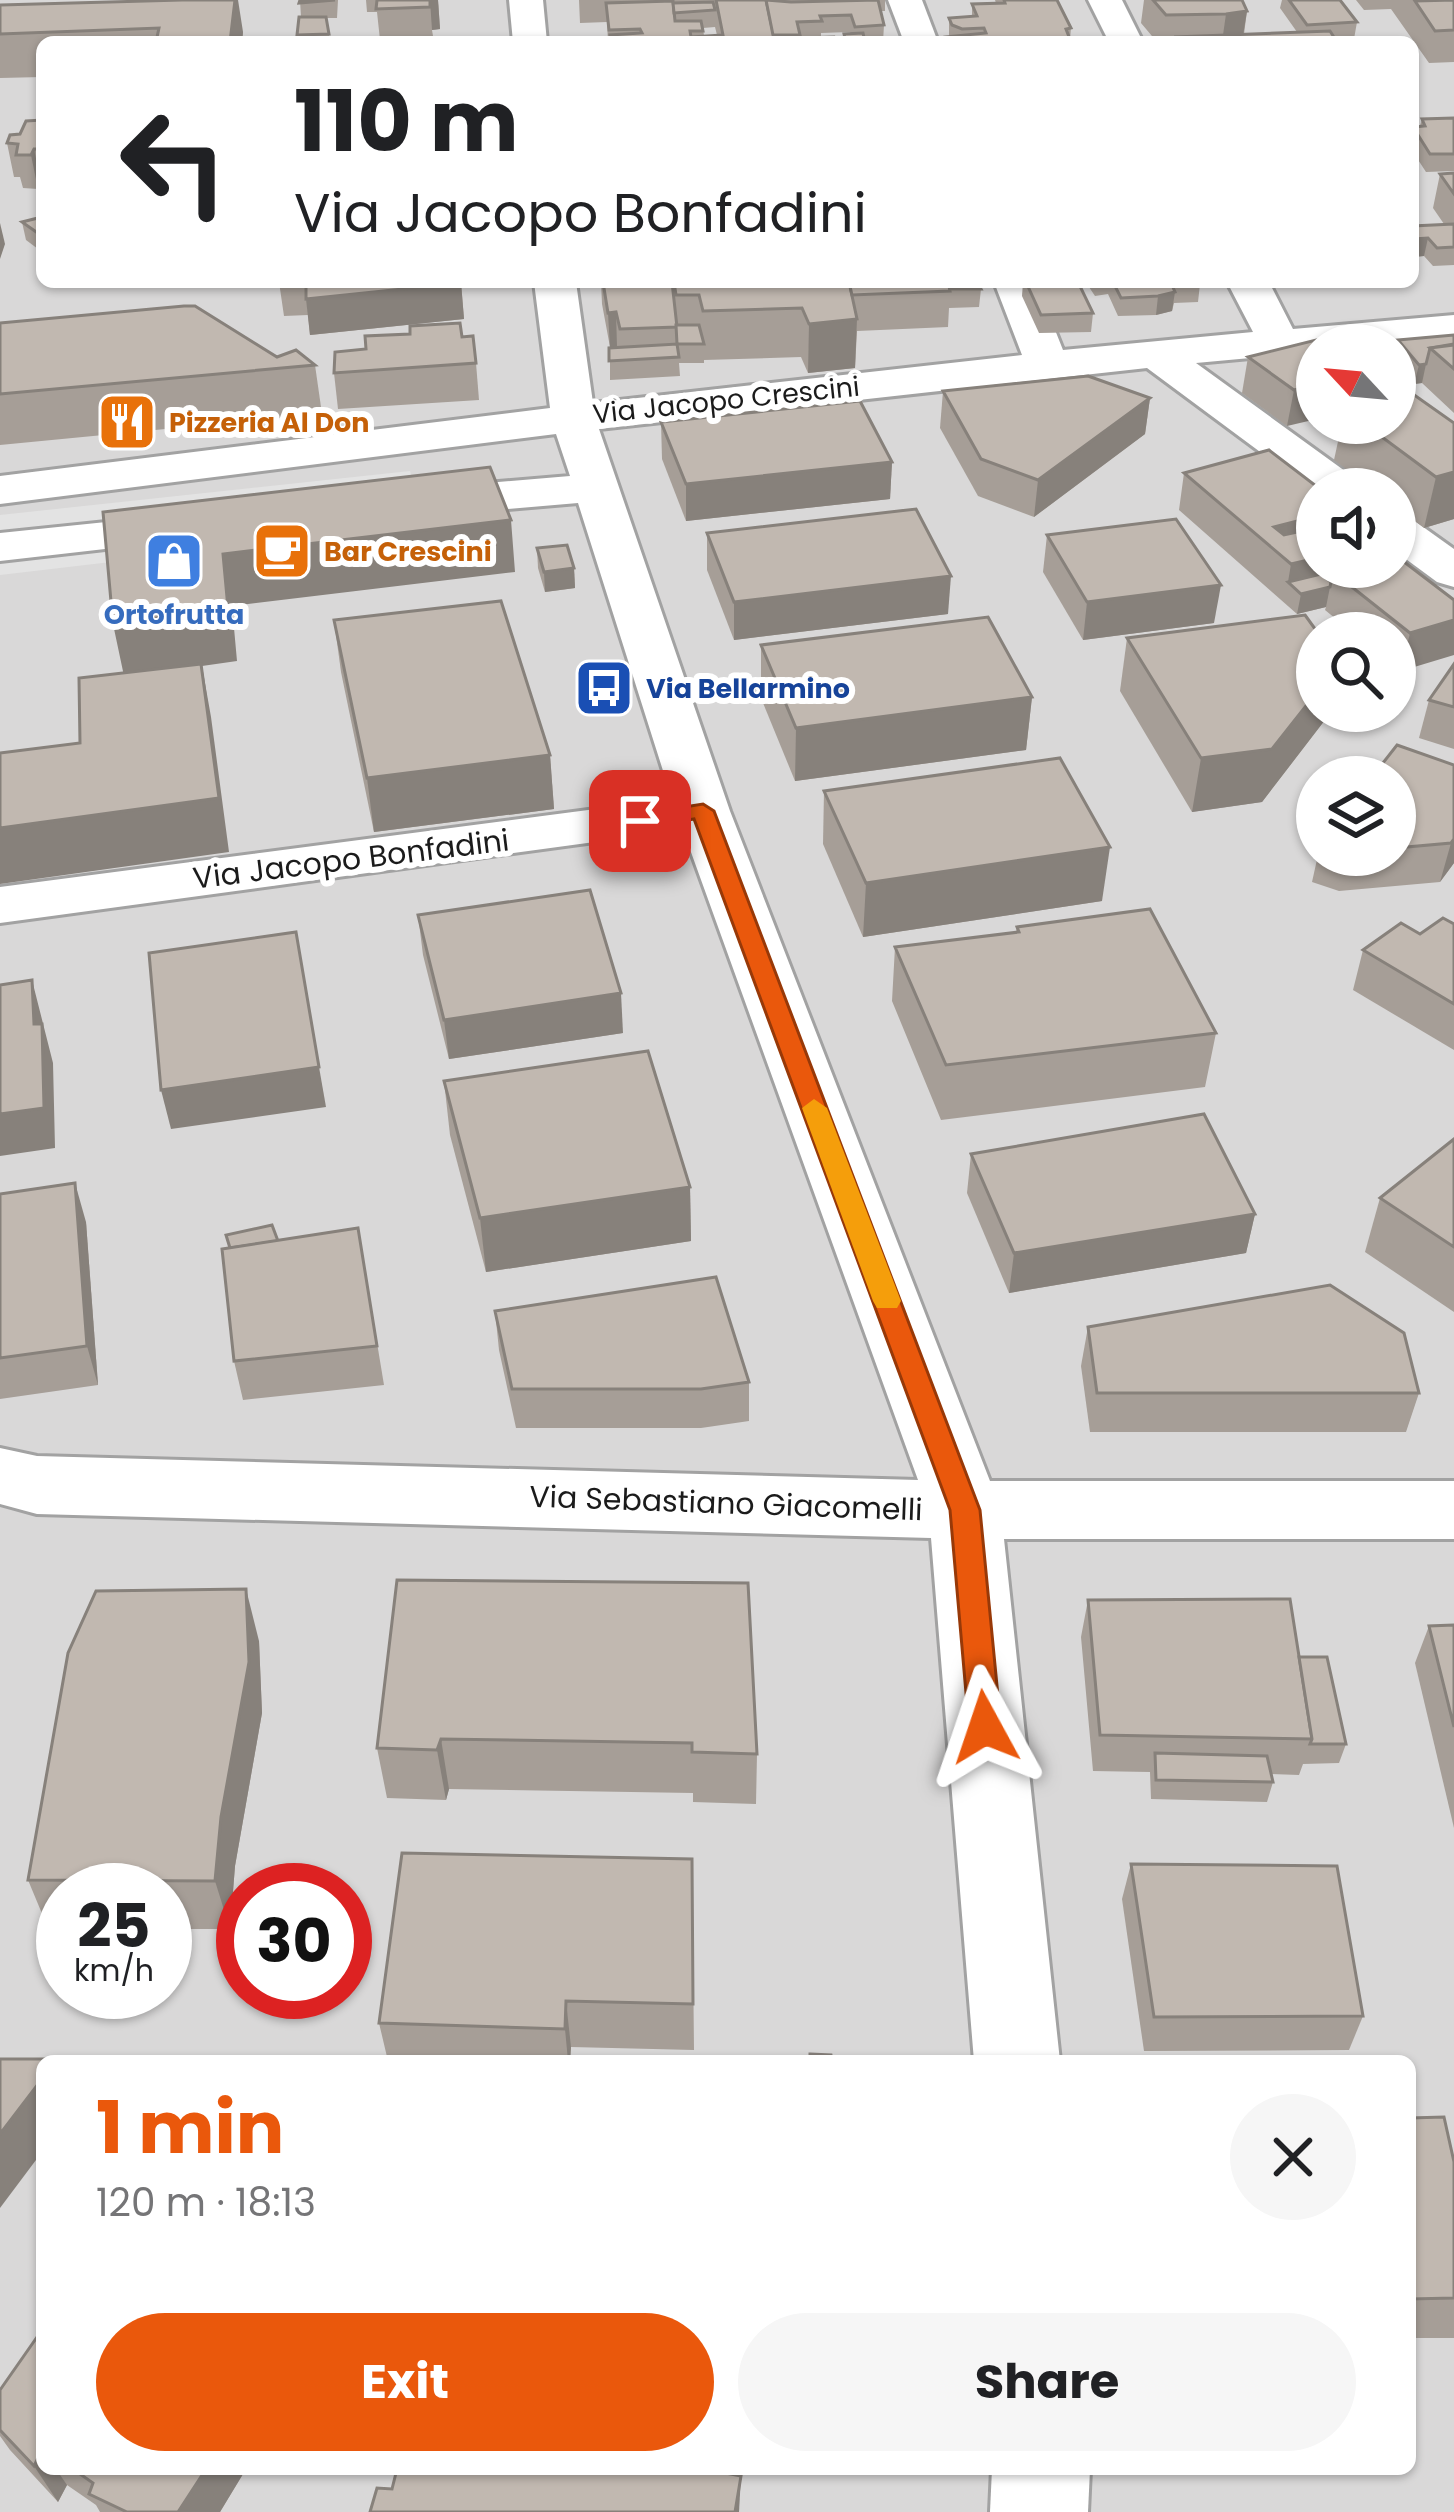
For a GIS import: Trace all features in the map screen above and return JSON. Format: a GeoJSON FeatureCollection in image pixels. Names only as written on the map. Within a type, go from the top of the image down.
{"type":"FeatureCollection","features":[{"type":"Feature","properties":{"kind":"street"},"geometry":{"type":"LineString","coordinates":[[526,0],[529,36]]}},
{"type":"Feature","properties":{"kind":"street"},"geometry":{"type":"LineString","coordinates":[[905,0],[919,36]]}},
{"type":"Feature","properties":{"kind":"street"},"geometry":{"type":"LineString","coordinates":[[1105,0],[1123,36]]}},
{"type":"Feature","properties":{"kind":"street"},"geometry":{"type":"LineString","coordinates":[[556,288],[573,417],[703,811],[965,1510],[1016,2055]]}},
{"type":"Feature","properties":{"kind":"street"},"geometry":{"type":"LineString","coordinates":[[1017,288],[1047,364]]}},
{"type":"Feature","properties":{"kind":"street"},"geometry":{"type":"LineString","coordinates":[[1251,288],[1278,340]]}},
{"type":"Feature","properties":{"kind":"street","name":"Via Jacopo Crescini"},"geometry":{"type":"LineString","coordinates":[[0,490],[573,417],[1047,364],[1454,328]]}},
{"type":"Feature","properties":{"kind":"street"},"geometry":{"type":"LineString","coordinates":[[1154,353],[1311,468]]}},
{"type":"Feature","properties":{"kind":"street"},"geometry":{"type":"LineString","coordinates":[[372,508],[596,488]]}},
{"type":"Feature","properties":{"kind":"street"},"geometry":{"type":"LineString","coordinates":[[0,547],[236,522]]}},
{"type":"Feature","properties":{"kind":"street"},"geometry":{"type":"LineString","coordinates":[[1416,544],[1454,572]]}},
{"type":"Feature","properties":{"kind":"street","name":"Via Jacopo Bonfadini"},"geometry":{"type":"LineString","coordinates":[[0,905],[703,811]]}},
{"type":"Feature","properties":{"kind":"street","name":"Via Sebastiano Giacomelli"},"geometry":{"type":"LineString","coordinates":[[0,1476],[37,1485],[965,1510],[1454,1510]]}},
{"type":"Feature","properties":{"kind":"street"},"geometry":{"type":"LineString","coordinates":[[1039,2512],[1041,2475]]}},
{"type":"Feature","properties":{"kind":"shaded area"},"geometry":{"type":"Polygon","coordinates":[[[0,0],[1454,0],[1454,2512],[0,2512],[0,0]]]}},
{"type":"Feature","properties":{"kind":"shaded area"},"geometry":{"type":"Polygon","coordinates":[[[410,471],[425,525],[0,575],[0,515],[410,471]]]}},
{"type":"Feature","properties":{"kind":"building"},"geometry":{"type":"Polygon","coordinates":[[[235,0],[231,36],[157,36],[159,28],[0,34],[0,5],[235,0]]]}},
{"type":"Feature","properties":{"kind":"building"},"geometry":{"type":"Polygon","coordinates":[[[377,0],[430,0],[430,7],[376,9],[377,0]]]}},
{"type":"Feature","properties":{"kind":"building"},"geometry":{"type":"Polygon","coordinates":[[[716,0],[766,0],[774,36],[707,36],[723,35],[716,0]]]}},
{"type":"Feature","properties":{"kind":"building"},"geometry":{"type":"Polygon","coordinates":[[[766,0],[878,0],[884,25],[855,27],[851,15],[820,16],[822,21],[797,22],[800,35],[773,35],[766,0]]]}},
{"type":"Feature","properties":{"kind":"building"},"geometry":{"type":"Polygon","coordinates":[[[1057,0],[1071,28],[1066,29],[1069,36],[955,36],[986,33],[984,28],[952,25],[949,18],[977,16],[972,4],[1057,0]]]}},
{"type":"Feature","properties":{"kind":"building"},"geometry":{"type":"Polygon","coordinates":[[[1153,0],[1242,0],[1247,11],[1166,15],[1153,0]]]}},
{"type":"Feature","properties":{"kind":"building"},"geometry":{"type":"Polygon","coordinates":[[[1289,0],[1340,0],[1357,22],[1307,25],[1289,0]]]}},
{"type":"Feature","properties":{"kind":"building"},"geometry":{"type":"Polygon","coordinates":[[[1454,0],[1454,30],[1435,31],[1415,1],[1454,0]]]}},
{"type":"Feature","properties":{"kind":"building"},"geometry":{"type":"Polygon","coordinates":[[[673,1],[675,21],[701,21],[703,31],[690,31],[691,36],[610,36],[642,33],[640,29],[609,30],[606,3],[673,1]]]}},
{"type":"Feature","properties":{"kind":"building"},"geometry":{"type":"Polygon","coordinates":[[[713,2],[715,10],[674,13],[673,3],[713,2]]]}},
{"type":"Feature","properties":{"kind":"building"},"geometry":{"type":"Polygon","coordinates":[[[299,17],[326,17],[329,34],[297,35],[299,17]]]}},
{"type":"Feature","properties":{"kind":"building"},"geometry":{"type":"Polygon","coordinates":[[[1330,31],[1333,36],[1202,36],[1330,31]]]}},
{"type":"Feature","properties":{"kind":"building"},"geometry":{"type":"Polygon","coordinates":[[[1454,118],[1454,154],[1430,154],[1419,137],[1419,126],[1425,126],[1422,119],[1454,118]]]}},
{"type":"Feature","properties":{"kind":"building"},"geometry":{"type":"Polygon","coordinates":[[[36,120],[36,149],[31,155],[16,155],[18,144],[7,143],[10,135],[20,134],[26,121],[36,120]]]}},
{"type":"Feature","properties":{"kind":"building"},"geometry":{"type":"Polygon","coordinates":[[[1454,173],[1454,194],[1440,174],[1454,173]]]}},
{"type":"Feature","properties":{"kind":"building"},"geometry":{"type":"Polygon","coordinates":[[[36,218],[36,232],[22,222],[36,218]]]}},
{"type":"Feature","properties":{"kind":"building"},"geometry":{"type":"Polygon","coordinates":[[[1454,224],[1454,247],[1437,248],[1428,238],[1419,239],[1419,226],[1454,224]]]}},
{"type":"Feature","properties":{"kind":"building"},"geometry":{"type":"Polygon","coordinates":[[[306,288],[413,288],[306,299],[306,288]]]}},
{"type":"Feature","properties":{"kind":"building"},"geometry":{"type":"Polygon","coordinates":[[[604,288],[673,288],[677,327],[620,329],[616,312],[608,313],[604,288]]]}},
{"type":"Feature","properties":{"kind":"building"},"geometry":{"type":"Polygon","coordinates":[[[675,288],[850,288],[857,319],[809,324],[802,308],[703,311],[699,295],[676,295],[675,288]]]}},
{"type":"Feature","properties":{"kind":"building"},"geometry":{"type":"Polygon","coordinates":[[[850,288],[950,291],[852,295],[850,288]]]}},
{"type":"Feature","properties":{"kind":"building"},"geometry":{"type":"Polygon","coordinates":[[[1029,288],[1081,288],[1093,313],[1041,315],[1029,288]]]}},
{"type":"Feature","properties":{"kind":"building"},"geometry":{"type":"Polygon","coordinates":[[[1116,288],[1173,288],[1175,292],[1158,296],[1121,298],[1116,288]]]}},
{"type":"Feature","properties":{"kind":"building"},"geometry":{"type":"Polygon","coordinates":[[[195,306],[277,357],[296,350],[315,365],[0,394],[0,323],[195,306]]]}},
{"type":"Feature","properties":{"kind":"building"},"geometry":{"type":"Polygon","coordinates":[[[460,323],[462,337],[473,336],[476,363],[334,373],[335,352],[366,349],[365,336],[410,334],[410,326],[460,323]]]}},
{"type":"Feature","properties":{"kind":"building"},"geometry":{"type":"Polygon","coordinates":[[[676,325],[699,325],[704,344],[677,344],[676,325]]]}},
{"type":"Feature","properties":{"kind":"building"},"geometry":{"type":"Polygon","coordinates":[[[1454,335],[1454,344],[1430,348],[1426,364],[1419,365],[1416,338],[1454,335]]]}},
{"type":"Feature","properties":{"kind":"building"},"geometry":{"type":"Polygon","coordinates":[[[677,344],[679,357],[609,361],[609,348],[677,344]]]}},
{"type":"Feature","properties":{"kind":"building"},"geometry":{"type":"Polygon","coordinates":[[[1296,345],[1296,389],[1294,390],[1248,357],[1296,345]]]}},
{"type":"Feature","properties":{"kind":"building"},"geometry":{"type":"Polygon","coordinates":[[[1454,345],[1454,369],[1430,348],[1454,345]]]}},
{"type":"Feature","properties":{"kind":"building"},"geometry":{"type":"Polygon","coordinates":[[[1088,376],[1150,398],[1038,480],[981,459],[943,391],[1088,376]]]}},
{"type":"Feature","properties":{"kind":"building"},"geometry":{"type":"Polygon","coordinates":[[[1416,396],[1454,423],[1454,472],[1436,477],[1391,444],[1416,444],[1416,396]]]}},
{"type":"Feature","properties":{"kind":"building"},"geometry":{"type":"Polygon","coordinates":[[[860,401],[892,462],[686,484],[661,422],[860,401]]]}},
{"type":"Feature","properties":{"kind":"building"},"geometry":{"type":"Polygon","coordinates":[[[1269,450],[1296,471],[1296,521],[1274,527],[1284,535],[1296,532],[1296,563],[1291,564],[1184,473],[1269,450]]]}},
{"type":"Feature","properties":{"kind":"building"},"geometry":{"type":"Polygon","coordinates":[[[490,467],[511,520],[223,554],[228,608],[113,624],[103,512],[490,467]]]}},
{"type":"Feature","properties":{"kind":"building"},"geometry":{"type":"Polygon","coordinates":[[[916,509],[951,576],[734,602],[707,533],[916,509]]]}},
{"type":"Feature","properties":{"kind":"building"},"geometry":{"type":"Polygon","coordinates":[[[1176,519],[1221,585],[1087,602],[1047,535],[1176,519]]]}},
{"type":"Feature","properties":{"kind":"building"},"geometry":{"type":"Polygon","coordinates":[[[567,545],[574,568],[544,572],[537,548],[567,545]]]}},
{"type":"Feature","properties":{"kind":"building"},"geometry":{"type":"Polygon","coordinates":[[[1416,571],[1454,600],[1454,620],[1416,631],[1416,612],[1383,612],[1353,588],[1416,588],[1416,571]]]}},
{"type":"Feature","properties":{"kind":"building"},"geometry":{"type":"Polygon","coordinates":[[[1296,580],[1296,588],[1326,588],[1301,594],[1288,582],[1296,580]]]}},
{"type":"Feature","properties":{"kind":"building"},"geometry":{"type":"Polygon","coordinates":[[[501,601],[550,755],[367,778],[334,620],[501,601]]]}},
{"type":"Feature","properties":{"kind":"building"},"geometry":{"type":"Polygon","coordinates":[[[1296,616],[1296,719],[1272,749],[1201,758],[1127,638],[1296,616]]]}},
{"type":"Feature","properties":{"kind":"building"},"geometry":{"type":"Polygon","coordinates":[[[988,617],[1032,697],[796,728],[761,645],[988,617]]]}},
{"type":"Feature","properties":{"kind":"building"},"geometry":{"type":"Polygon","coordinates":[[[201,664],[219,798],[0,828],[0,753],[80,743],[79,678],[201,664]]]}},
{"type":"Feature","properties":{"kind":"building"},"geometry":{"type":"Polygon","coordinates":[[[1454,664],[1454,707],[1429,700],[1454,664]]]}},
{"type":"Feature","properties":{"kind":"building"},"geometry":{"type":"Polygon","coordinates":[[[1397,745],[1454,765],[1451,843],[1416,846],[1416,756],[1388,756],[1397,745]]]}},
{"type":"Feature","properties":{"kind":"building"},"geometry":{"type":"Polygon","coordinates":[[[1060,758],[1110,847],[866,883],[824,791],[1060,758]]]}},
{"type":"Feature","properties":{"kind":"building"},"geometry":{"type":"Polygon","coordinates":[[[590,890],[621,993],[444,1020],[418,915],[590,890]]]}},
{"type":"Feature","properties":{"kind":"building"},"geometry":{"type":"Polygon","coordinates":[[[1150,909],[1216,1033],[946,1065],[895,947],[1019,932],[1017,927],[1150,909]]]}},
{"type":"Feature","properties":{"kind":"building"},"geometry":{"type":"Polygon","coordinates":[[[1443,918],[1454,924],[1454,1004],[1363,950],[1401,923],[1420,934],[1443,918]]]}},
{"type":"Feature","properties":{"kind":"building"},"geometry":{"type":"Polygon","coordinates":[[[296,932],[319,1067],[161,1090],[149,953],[296,932]]]}},
{"type":"Feature","properties":{"kind":"building"},"geometry":{"type":"Polygon","coordinates":[[[32,980],[34,1024],[42,1024],[44,1108],[0,1114],[0,985],[32,980]]]}},
{"type":"Feature","properties":{"kind":"building"},"geometry":{"type":"Polygon","coordinates":[[[648,1051],[690,1187],[480,1218],[444,1081],[648,1051]]]}},
{"type":"Feature","properties":{"kind":"building"},"geometry":{"type":"Polygon","coordinates":[[[1204,1114],[1255,1214],[1014,1253],[971,1154],[1204,1114]]]}},
{"type":"Feature","properties":{"kind":"building"},"geometry":{"type":"Polygon","coordinates":[[[1454,1139],[1454,1247],[1380,1198],[1454,1139]]]}},
{"type":"Feature","properties":{"kind":"building"},"geometry":{"type":"Polygon","coordinates":[[[75,1183],[87,1346],[0,1358],[0,1194],[75,1183]]]}},
{"type":"Feature","properties":{"kind":"building"},"geometry":{"type":"Polygon","coordinates":[[[272,1225],[278,1241],[230,1248],[226,1235],[272,1225]]]}},
{"type":"Feature","properties":{"kind":"building"},"geometry":{"type":"Polygon","coordinates":[[[358,1228],[377,1346],[234,1361],[222,1249],[358,1228]]]}},
{"type":"Feature","properties":{"kind":"building"},"geometry":{"type":"Polygon","coordinates":[[[716,1277],[749,1382],[701,1389],[512,1389],[495,1311],[716,1277]]]}},
{"type":"Feature","properties":{"kind":"building"},"geometry":{"type":"Polygon","coordinates":[[[1330,1285],[1404,1333],[1419,1393],[1097,1393],[1088,1327],[1330,1285]]]}},
{"type":"Feature","properties":{"kind":"building"},"geometry":{"type":"Polygon","coordinates":[[[397,1580],[748,1583],[757,1754],[692,1752],[692,1743],[441,1739],[437,1750],[377,1748],[397,1580]]]}},
{"type":"Feature","properties":{"kind":"building"},"geometry":{"type":"Polygon","coordinates":[[[246,1589],[249,1662],[221,1817],[215,1881],[192,1881],[192,1863],[36,1863],[36,1880],[28,1880],[68,1653],[96,1591],[246,1589]]]}},
{"type":"Feature","properties":{"kind":"building"},"geometry":{"type":"Polygon","coordinates":[[[1290,1599],[1312,1739],[1100,1735],[1088,1600],[1290,1599]]]}},
{"type":"Feature","properties":{"kind":"building"},"geometry":{"type":"Polygon","coordinates":[[[1454,1625],[1454,1727],[1429,1626],[1454,1625]]]}},
{"type":"Feature","properties":{"kind":"building"},"geometry":{"type":"Polygon","coordinates":[[[1299,1657],[1327,1657],[1346,1744],[1310,1744],[1299,1657]]]}},
{"type":"Feature","properties":{"kind":"building"},"geometry":{"type":"Polygon","coordinates":[[[1155,1753],[1267,1756],[1273,1782],[1156,1780],[1155,1753]]]}},
{"type":"Feature","properties":{"kind":"building"},"geometry":{"type":"Polygon","coordinates":[[[402,1853],[692,1859],[693,2004],[566,2001],[565,2029],[379,2023],[402,1853]]]}},
{"type":"Feature","properties":{"kind":"building"},"geometry":{"type":"Polygon","coordinates":[[[1131,1864],[1337,1866],[1363,2016],[1154,2017],[1131,1864]]]}},
{"type":"Feature","properties":{"kind":"building"},"geometry":{"type":"Polygon","coordinates":[[[0,2059],[36,2059],[36,2087],[0,2134],[0,2059]]]}},
{"type":"Feature","properties":{"kind":"building"},"geometry":{"type":"Polygon","coordinates":[[[1444,2117],[1454,2162],[1454,2298],[1416,2299],[1416,2118],[1444,2117]]]}},
{"type":"Feature","properties":{"kind":"building"},"geometry":{"type":"Polygon","coordinates":[[[36,2339],[34,2466],[0,2430],[0,2390],[36,2339]]]}},
{"type":"Feature","properties":{"kind":"building"},"geometry":{"type":"Polygon","coordinates":[[[82,2475],[202,2475],[178,2512],[127,2512],[89,2494],[93,2483],[82,2475]]]}},
{"type":"Feature","properties":{"kind":"building"},"geometry":{"type":"Polygon","coordinates":[[[396,2475],[741,2476],[735,2512],[370,2512],[377,2488],[392,2489],[396,2475]]]}},
{"type":"Feature","properties":{"kind":"slow traffic"},"geometry":{"type":"LineString","coordinates":[[814,1108],[887,1301]]}},
{"type":"Feature","properties":{"kind":"place","name":"Pizzeria Al Don"},"geometry":{"type":"Point","coordinates":[127,422]}},
{"type":"Feature","properties":{"kind":"place","name":"Bar Crescini"},"geometry":{"type":"Point","coordinates":[282,551]}},
{"type":"Feature","properties":{"kind":"place","name":"Ortofrutta"},"geometry":{"type":"Point","coordinates":[174,561]}},
{"type":"Feature","properties":{"kind":"place","name":"Via Bellarmino"},"geometry":{"type":"Point","coordinates":[604,688]}},
{"type":"Feature","properties":{"kind":"route"},"geometry":{"type":"LineString","coordinates":[[640,821],[703,811],[965,1510],[985,1727]]}}]}
